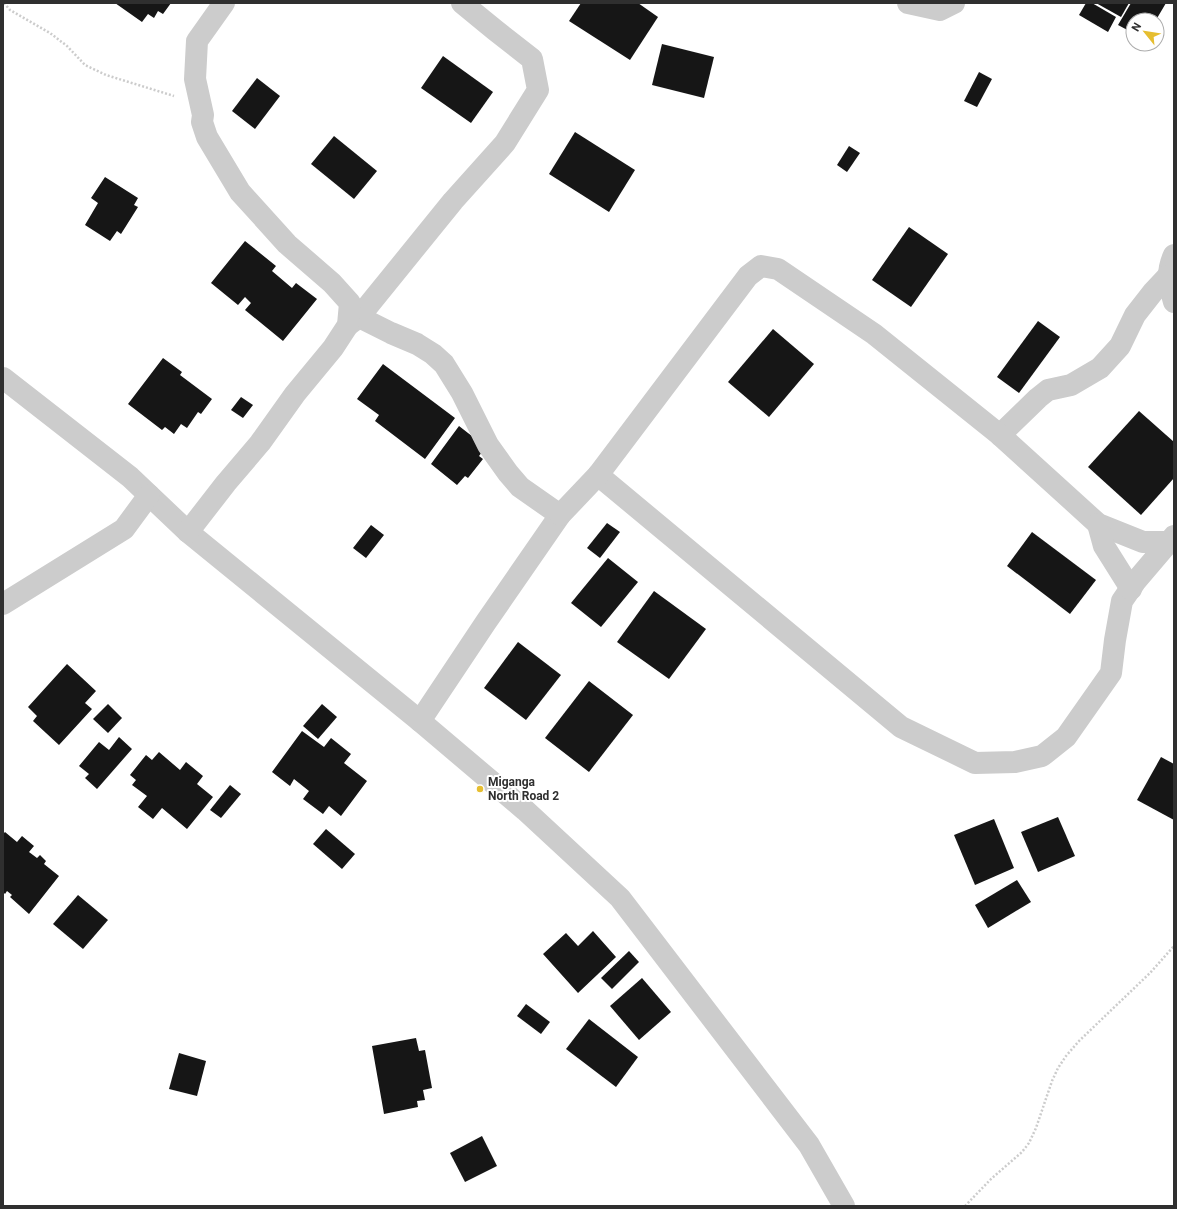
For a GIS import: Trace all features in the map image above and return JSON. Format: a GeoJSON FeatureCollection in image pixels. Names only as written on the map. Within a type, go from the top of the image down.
{"type":"FeatureCollection","features":[{"type":"Feature","properties":{"kind":"street"},"geometry":{"type":"LineString","coordinates":[[224,3],[197,42],[195,79],[206,137],[240,192],[287,244],[332,283],[350,304],[353,321]]}},
{"type":"Feature","properties":{"kind":"street"},"geometry":{"type":"LineString","coordinates":[[188,532],[213,499],[260,443],[295,394],[353,321],[453,201],[505,143],[538,90],[532,59],[462,3]]}},
{"type":"Feature","properties":{"kind":"street"},"geometry":{"type":"LineString","coordinates":[[908,3],[940,10],[954,3]]}},
{"type":"Feature","properties":{"kind":"street"},"geometry":{"type":"LineString","coordinates":[[1174,255],[1168,276],[1174,302]]}},
{"type":"Feature","properties":{"kind":"street"},"geometry":{"type":"LineString","coordinates":[[420,721],[560,515],[598,475],[748,276],[761,266],[778,269],[874,334],[1000,435],[1098,524],[1143,542],[1171,539]]}},
{"type":"Feature","properties":{"kind":"street"},"geometry":{"type":"LineString","coordinates":[[1000,435],[1048,390],[1071,384],[1100,368],[1120,346],[1135,315],[1168,276]]}},
{"type":"Feature","properties":{"kind":"street"},"geometry":{"type":"LineString","coordinates":[[353,321],[391,333],[417,344],[433,354],[444,364],[462,393],[488,445],[508,472],[520,487],[560,515]]}},
{"type":"Feature","properties":{"kind":"street"},"geometry":{"type":"LineString","coordinates":[[3,378],[130,477],[188,532],[420,721],[526,810],[620,898],[808,1145],[844,1206]]}},
{"type":"Feature","properties":{"kind":"street"},"geometry":{"type":"LineString","coordinates":[[598,475],[902,727],[975,763],[1015,762],[1042,756],[1066,737],[1111,673],[1122,602],[1130,589],[1171,539]]}},
{"type":"Feature","properties":{"kind":"street"},"geometry":{"type":"LineString","coordinates":[[3,604],[124,529],[149,495]]}},
{"type":"Feature","properties":{"kind":"street"},"geometry":{"type":"LineString","coordinates":[[1098,524],[1104,546],[1130,589]]}},
{"type":"Feature","properties":{"kind":"path"},"geometry":{"type":"LineString","coordinates":[[4,3],[10,10],[50,32],[67,46],[85,65],[106,75],[129,83],[171,94],[189,104],[203,115]]}},
{"type":"Feature","properties":{"kind":"path"},"geometry":{"type":"LineString","coordinates":[[965,1206],[1022,1152],[1029,1143],[1036,1128],[1052,1081],[1066,1056],[1079,1041],[1150,973],[1174,946]]}},
{"type":"Feature","properties":{"kind":"building"},"geometry":{"type":"Polygon","coordinates":[[[115,3],[171,3],[163,14],[158,11],[154,18],[148,14],[142,22],[115,3]]]}},
{"type":"Feature","properties":{"kind":"building"},"geometry":{"type":"Polygon","coordinates":[[[581,3],[638,3],[658,17],[630,60],[569,21],[581,3]]]}},
{"type":"Feature","properties":{"kind":"building"},"geometry":{"type":"Polygon","coordinates":[[[1086,3],[1092,3],[1116,17],[1108,32],[1079,15],[1086,3]]]}},
{"type":"Feature","properties":{"kind":"building"},"geometry":{"type":"Polygon","coordinates":[[[1096,3],[1129,3],[1121,17],[1096,3]]]}},
{"type":"Feature","properties":{"kind":"building"},"geometry":{"type":"Polygon","coordinates":[[[1131,3],[1166,3],[1161,12],[1126,12],[1131,3]]]}},
{"type":"Feature","properties":{"kind":"building"},"geometry":{"type":"Polygon","coordinates":[[[1125,13],[1125,29],[1118,25],[1125,13]]]}},
{"type":"Feature","properties":{"kind":"building"},"geometry":{"type":"Polygon","coordinates":[[[662,44],[714,57],[704,98],[652,85],[662,44]]]}},
{"type":"Feature","properties":{"kind":"building"},"geometry":{"type":"Polygon","coordinates":[[[443,56],[493,92],[471,123],[421,88],[443,56]]]}},
{"type":"Feature","properties":{"kind":"building"},"geometry":{"type":"Polygon","coordinates":[[[979,72],[992,79],[977,107],[964,101],[979,72]]]}},
{"type":"Feature","properties":{"kind":"building"},"geometry":{"type":"Polygon","coordinates":[[[257,78],[280,96],[255,129],[232,111],[257,78]]]}},
{"type":"Feature","properties":{"kind":"building"},"geometry":{"type":"Polygon","coordinates":[[[575,132],[635,170],[609,212],[549,174],[575,132]]]}},
{"type":"Feature","properties":{"kind":"building"},"geometry":{"type":"Polygon","coordinates":[[[334,136],[377,171],[354,199],[311,164],[334,136]]]}},
{"type":"Feature","properties":{"kind":"building"},"geometry":{"type":"Polygon","coordinates":[[[849,146],[860,153],[847,172],[837,165],[849,146]]]}},
{"type":"Feature","properties":{"kind":"building"},"geometry":{"type":"Polygon","coordinates":[[[105,177],[138,198],[134,205],[138,207],[121,234],[117,231],[110,241],[85,225],[98,203],[91,198],[105,177]]]}},
{"type":"Feature","properties":{"kind":"building"},"geometry":{"type":"Polygon","coordinates":[[[909,227],[948,254],[911,307],[872,280],[909,227]]]}},
{"type":"Feature","properties":{"kind":"building"},"geometry":{"type":"Polygon","coordinates":[[[245,241],[276,266],[272,271],[292,288],[296,283],[317,299],[283,341],[245,310],[251,303],[245,297],[238,305],[211,283],[245,241]]]}},
{"type":"Feature","properties":{"kind":"building"},"geometry":{"type":"Polygon","coordinates":[[[1038,321],[1060,337],[1019,393],[997,377],[1038,321]]]}},
{"type":"Feature","properties":{"kind":"building"},"geometry":{"type":"Polygon","coordinates":[[[773,329],[814,364],[769,417],[728,382],[773,329]]]}},
{"type":"Feature","properties":{"kind":"building"},"geometry":{"type":"Polygon","coordinates":[[[163,358],[182,372],[180,375],[212,399],[201,414],[198,412],[187,428],[181,424],[174,434],[165,427],[162,430],[128,404],[163,358]]]}},
{"type":"Feature","properties":{"kind":"building"},"geometry":{"type":"Polygon","coordinates":[[[383,364],[455,418],[425,459],[375,421],[379,415],[357,399],[383,364]]]}},
{"type":"Feature","properties":{"kind":"building"},"geometry":{"type":"Polygon","coordinates":[[[241,397],[253,405],[243,418],[231,410],[241,397]]]}},
{"type":"Feature","properties":{"kind":"building"},"geometry":{"type":"Polygon","coordinates":[[[1139,411],[1174,442],[1174,478],[1141,515],[1088,467],[1139,411]]]}},
{"type":"Feature","properties":{"kind":"building"},"geometry":{"type":"Polygon","coordinates":[[[459,426],[486,447],[479,456],[483,459],[468,478],[465,476],[457,485],[431,464],[459,426]]]}},
{"type":"Feature","properties":{"kind":"building"},"geometry":{"type":"Polygon","coordinates":[[[607,523],[620,532],[600,558],[587,548],[607,523]]]}},
{"type":"Feature","properties":{"kind":"building"},"geometry":{"type":"Polygon","coordinates":[[[371,525],[384,535],[366,558],[353,548],[371,525]]]}},
{"type":"Feature","properties":{"kind":"building"},"geometry":{"type":"Polygon","coordinates":[[[1032,532],[1096,580],[1070,614],[1007,566],[1032,532]]]}},
{"type":"Feature","properties":{"kind":"building"},"geometry":{"type":"Polygon","coordinates":[[[608,558],[638,582],[601,627],[571,603],[608,558]]]}},
{"type":"Feature","properties":{"kind":"building"},"geometry":{"type":"Polygon","coordinates":[[[654,591],[706,629],[669,679],[617,642],[654,591]]]}},
{"type":"Feature","properties":{"kind":"building"},"geometry":{"type":"Polygon","coordinates":[[[518,642],[561,675],[526,720],[484,688],[518,642]]]}},
{"type":"Feature","properties":{"kind":"building"},"geometry":{"type":"Polygon","coordinates":[[[67,664],[96,691],[85,703],[92,709],[59,745],[33,721],[37,716],[28,707],[67,664]]]}},
{"type":"Feature","properties":{"kind":"building"},"geometry":{"type":"Polygon","coordinates":[[[589,681],[633,715],[589,772],[545,738],[589,681]]]}},
{"type":"Feature","properties":{"kind":"building"},"geometry":{"type":"Polygon","coordinates":[[[108,704],[122,718],[108,733],[93,719],[108,704]]]}},
{"type":"Feature","properties":{"kind":"building"},"geometry":{"type":"Polygon","coordinates":[[[322,704],[337,717],[318,739],[303,726],[322,704]]]}},
{"type":"Feature","properties":{"kind":"building"},"geometry":{"type":"Polygon","coordinates":[[[302,731],[324,747],[331,738],[351,754],[344,763],[367,781],[341,816],[329,806],[323,814],[303,799],[309,791],[294,779],[290,786],[272,772],[302,731]]]}},
{"type":"Feature","properties":{"kind":"building"},"geometry":{"type":"Polygon","coordinates":[[[119,737],[132,749],[97,789],[85,778],[89,774],[79,766],[99,742],[109,750],[119,737]]]}},
{"type":"Feature","properties":{"kind":"building"},"geometry":{"type":"Polygon","coordinates":[[[159,752],[180,770],[186,762],[203,776],[197,784],[213,797],[187,829],[162,808],[153,819],[138,807],[147,796],[132,785],[136,780],[130,775],[146,755],[152,760],[159,752]]]}},
{"type":"Feature","properties":{"kind":"building"},"geometry":{"type":"Polygon","coordinates":[[[1161,757],[1174,764],[1174,820],[1137,800],[1161,757]]]}},
{"type":"Feature","properties":{"kind":"building"},"geometry":{"type":"Polygon","coordinates":[[[230,785],[241,794],[221,818],[210,810],[230,785]]]}},
{"type":"Feature","properties":{"kind":"building"},"geometry":{"type":"Polygon","coordinates":[[[1058,817],[1075,856],[1038,872],[1021,832],[1058,817]]]}},
{"type":"Feature","properties":{"kind":"building"},"geometry":{"type":"Polygon","coordinates":[[[994,819],[1014,868],[975,885],[954,835],[994,819]]]}},
{"type":"Feature","properties":{"kind":"building"},"geometry":{"type":"Polygon","coordinates":[[[326,829],[355,854],[342,869],[313,844],[326,829]]]}},
{"type":"Feature","properties":{"kind":"building"},"geometry":{"type":"Polygon","coordinates":[[[5,832],[17,842],[22,836],[34,846],[29,852],[37,858],[40,855],[46,861],[44,864],[59,876],[29,914],[10,897],[12,895],[7,891],[5,894],[3,892],[3,834],[5,832]]]}},
{"type":"Feature","properties":{"kind":"building"},"geometry":{"type":"Polygon","coordinates":[[[1017,880],[1031,902],[988,928],[975,905],[1017,880]]]}},
{"type":"Feature","properties":{"kind":"building"},"geometry":{"type":"Polygon","coordinates":[[[78,895],[108,920],[83,949],[53,924],[78,895]]]}},
{"type":"Feature","properties":{"kind":"building"},"geometry":{"type":"Polygon","coordinates":[[[593,931],[616,957],[578,993],[543,954],[566,933],[578,946],[593,931]]]}},
{"type":"Feature","properties":{"kind":"building"},"geometry":{"type":"Polygon","coordinates":[[[629,951],[639,962],[612,989],[601,978],[629,951]]]}},
{"type":"Feature","properties":{"kind":"building"},"geometry":{"type":"Polygon","coordinates":[[[642,978],[671,1012],[639,1040],[610,1006],[642,978]]]}},
{"type":"Feature","properties":{"kind":"building"},"geometry":{"type":"Polygon","coordinates":[[[526,1004],[550,1022],[541,1034],[517,1016],[526,1004]]]}},
{"type":"Feature","properties":{"kind":"building"},"geometry":{"type":"Polygon","coordinates":[[[589,1019],[638,1057],[616,1087],[566,1049],[589,1019]]]}},
{"type":"Feature","properties":{"kind":"building"},"geometry":{"type":"Polygon","coordinates":[[[416,1038],[419,1051],[425,1050],[432,1088],[423,1090],[425,1100],[417,1101],[418,1107],[384,1114],[372,1046],[416,1038]]]}},
{"type":"Feature","properties":{"kind":"building"},"geometry":{"type":"Polygon","coordinates":[[[179,1053],[206,1061],[197,1096],[169,1089],[179,1053]]]}},
{"type":"Feature","properties":{"kind":"building"},"geometry":{"type":"Polygon","coordinates":[[[482,1136],[497,1166],[465,1182],[450,1153],[482,1136]]]}},
{"type":"Feature","properties":{"kind":"place","name":"Miganga North Road 2"},"geometry":{"type":"Point","coordinates":[480,789]}}]}
